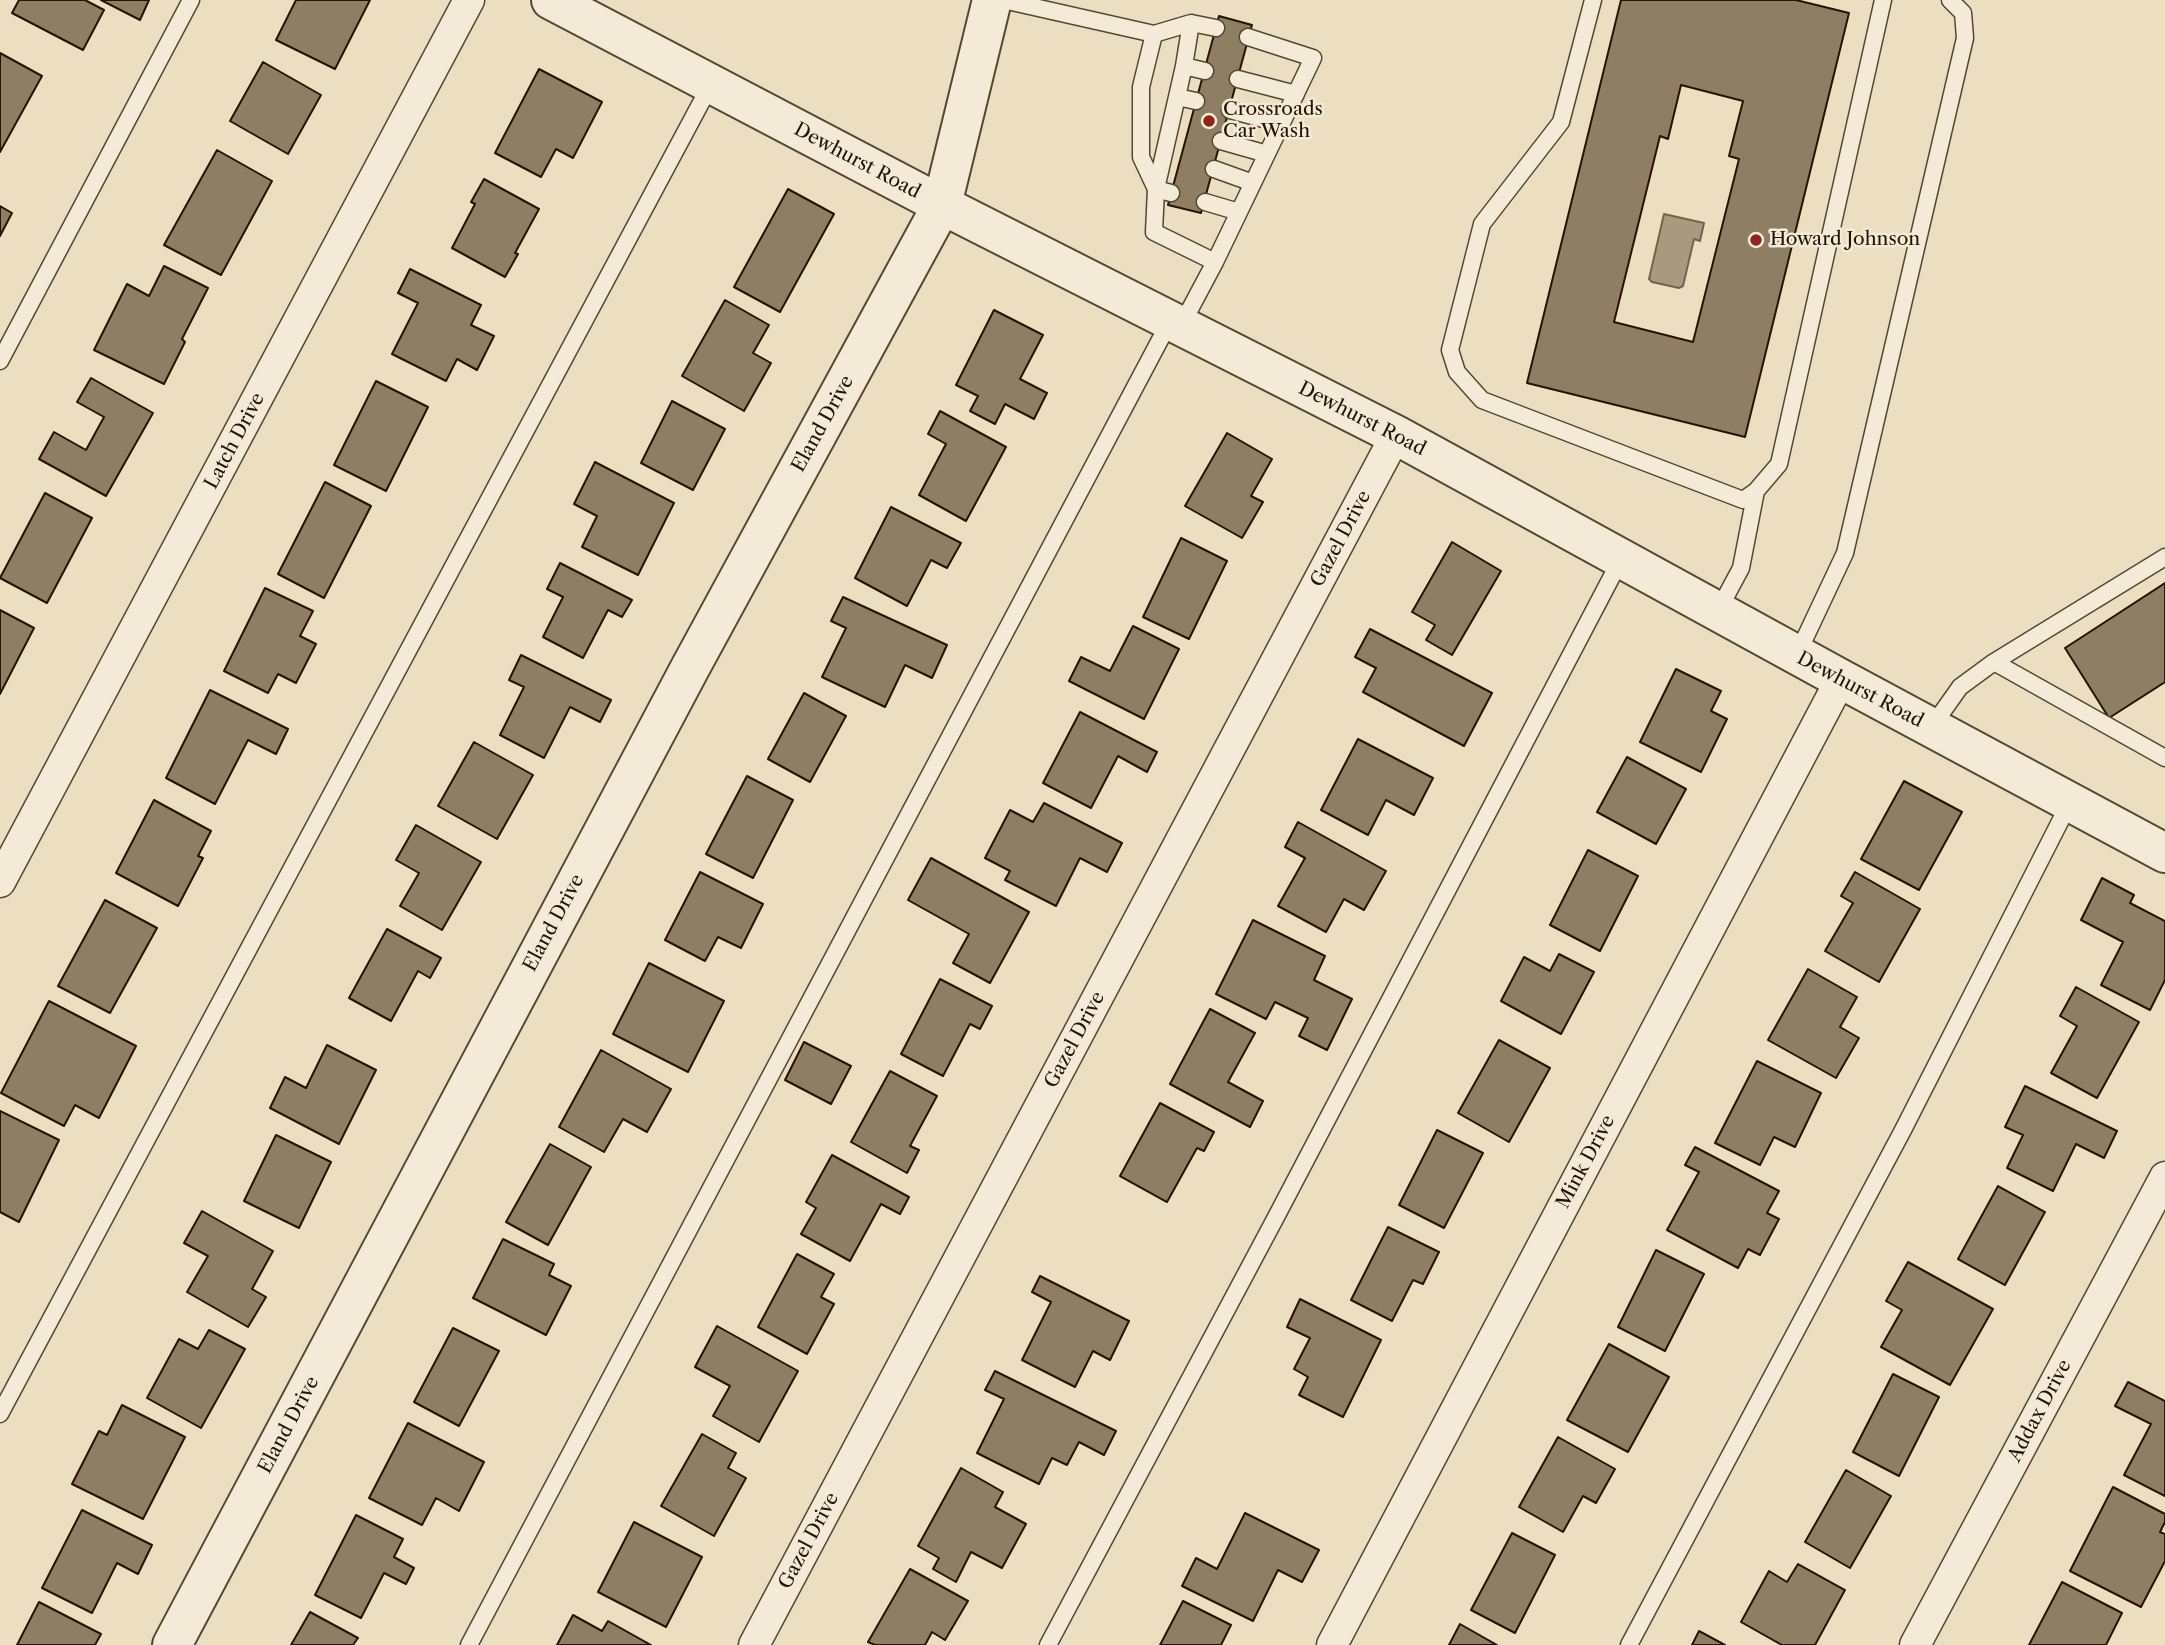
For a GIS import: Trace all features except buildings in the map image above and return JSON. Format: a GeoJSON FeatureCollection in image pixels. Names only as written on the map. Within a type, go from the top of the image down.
{"type":"FeatureCollection","features":[{"type":"Feature","properties":{"kind":"street","name":"Latch Drive"},"geometry":{"type":"LineString","coordinates":[[0,882],[469,0]]}},
{"type":"Feature","properties":{"kind":"street","name":"Dewhurst Road"},"geometry":{"type":"LineString","coordinates":[[551,0],[942,205],[1396,435],[1717,612],[2165,853]]}},
{"type":"Feature","properties":{"kind":"street","name":"Eland Drive"},"geometry":{"type":"LineString","coordinates":[[172,1645],[690,667],[942,205],[992,0]]}},
{"type":"Feature","properties":{"kind":"street","name":"Gazel Drive"},"geometry":{"type":"LineString","coordinates":[[754,1645],[1396,435]]}},
{"type":"Feature","properties":{"kind":"street","name":"Mink Drive"},"geometry":{"type":"LineString","coordinates":[[1332,1645],[1841,679]]}},
{"type":"Feature","properties":{"kind":"street","name":"Addax Drive"},"geometry":{"type":"LineString","coordinates":[[1915,1645],[2165,1178]]}},
{"type":"Feature","properties":{"kind":"lane"},"geometry":{"type":"LineString","coordinates":[[0,361],[191,0]]}},
{"type":"Feature","properties":{"kind":"lane"},"geometry":{"type":"LineString","coordinates":[[1003,0],[1154,34],[1191,23],[1216,28]]}},
{"type":"Feature","properties":{"kind":"lane"},"geometry":{"type":"LineString","coordinates":[[1593,0],[1561,122],[1482,225],[1450,350],[1457,372],[1482,400],[1742,500],[1756,491],[1779,464],[1883,0]]}},
{"type":"Feature","properties":{"kind":"lane"},"geometry":{"type":"LineString","coordinates":[[1797,655],[1845,553],[1965,38],[1963,13],[1950,0]]}},
{"type":"Feature","properties":{"kind":"lane"},"geometry":{"type":"LineString","coordinates":[[1191,23],[1171,129],[1173,158],[1154,232],[1215,262]]}},
{"type":"Feature","properties":{"kind":"lane"},"geometry":{"type":"LineString","coordinates":[[1154,34],[1142,87],[1141,157],[1164,191]]}},
{"type":"Feature","properties":{"kind":"lane"},"geometry":{"type":"LineString","coordinates":[[469,1645],[1176,323],[1215,262],[1282,124],[1313,58],[1248,37]]}},
{"type":"Feature","properties":{"kind":"lane"},"geometry":{"type":"LineString","coordinates":[[1184,66],[1205,71]]}},
{"type":"Feature","properties":{"kind":"lane"},"geometry":{"type":"LineString","coordinates":[[1238,79],[1296,94]]}},
{"type":"Feature","properties":{"kind":"lane"},"geometry":{"type":"LineString","coordinates":[[0,1414],[711,84]]}},
{"type":"Feature","properties":{"kind":"lane"},"geometry":{"type":"LineString","coordinates":[[1177,97],[1196,101]]}},
{"type":"Feature","properties":{"kind":"lane"},"geometry":{"type":"LineString","coordinates":[[1230,110],[1282,124]]}},
{"type":"Feature","properties":{"kind":"lane"},"geometry":{"type":"LineString","coordinates":[[1171,129],[1188,133]]}},
{"type":"Feature","properties":{"kind":"lane"},"geometry":{"type":"LineString","coordinates":[[1221,141],[1267,154]]}},
{"type":"Feature","properties":{"kind":"lane"},"geometry":{"type":"LineString","coordinates":[[1214,169],[1253,183]]}},
{"type":"Feature","properties":{"kind":"lane"},"geometry":{"type":"LineString","coordinates":[[1205,202],[1239,212]]}},
{"type":"Feature","properties":{"kind":"lane"},"geometry":{"type":"LineString","coordinates":[[1717,612],[1741,568],[1756,491]]}},
{"type":"Feature","properties":{"kind":"lane"},"geometry":{"type":"LineString","coordinates":[[1931,728],[1960,687],[1994,662],[2165,557]]}},
{"type":"Feature","properties":{"kind":"lane"},"geometry":{"type":"LineString","coordinates":[[1048,1645],[1281,1208],[1621,559]]}},
{"type":"Feature","properties":{"kind":"lane"},"geometry":{"type":"LineString","coordinates":[[1994,662],[2165,758]]}},
{"type":"Feature","properties":{"kind":"lane"},"geometry":{"type":"LineString","coordinates":[[1629,1645],[1903,1130],[2070,802]]}},
{"type":"Feature","properties":{"kind":"shaded area"},"geometry":{"type":"Polygon","coordinates":[[[1664,214],[1704,223],[1700,241],[1694,239],[1683,286],[1679,288],[1649,279],[1664,214]]]}},
{"type":"Feature","properties":{"kind":"place","name":"Crossroads Car Wash"},"geometry":{"type":"Point","coordinates":[1209,121]}},
{"type":"Feature","properties":{"kind":"place","name":"Howard Johnson"},"geometry":{"type":"Point","coordinates":[1756,240]}}]}
